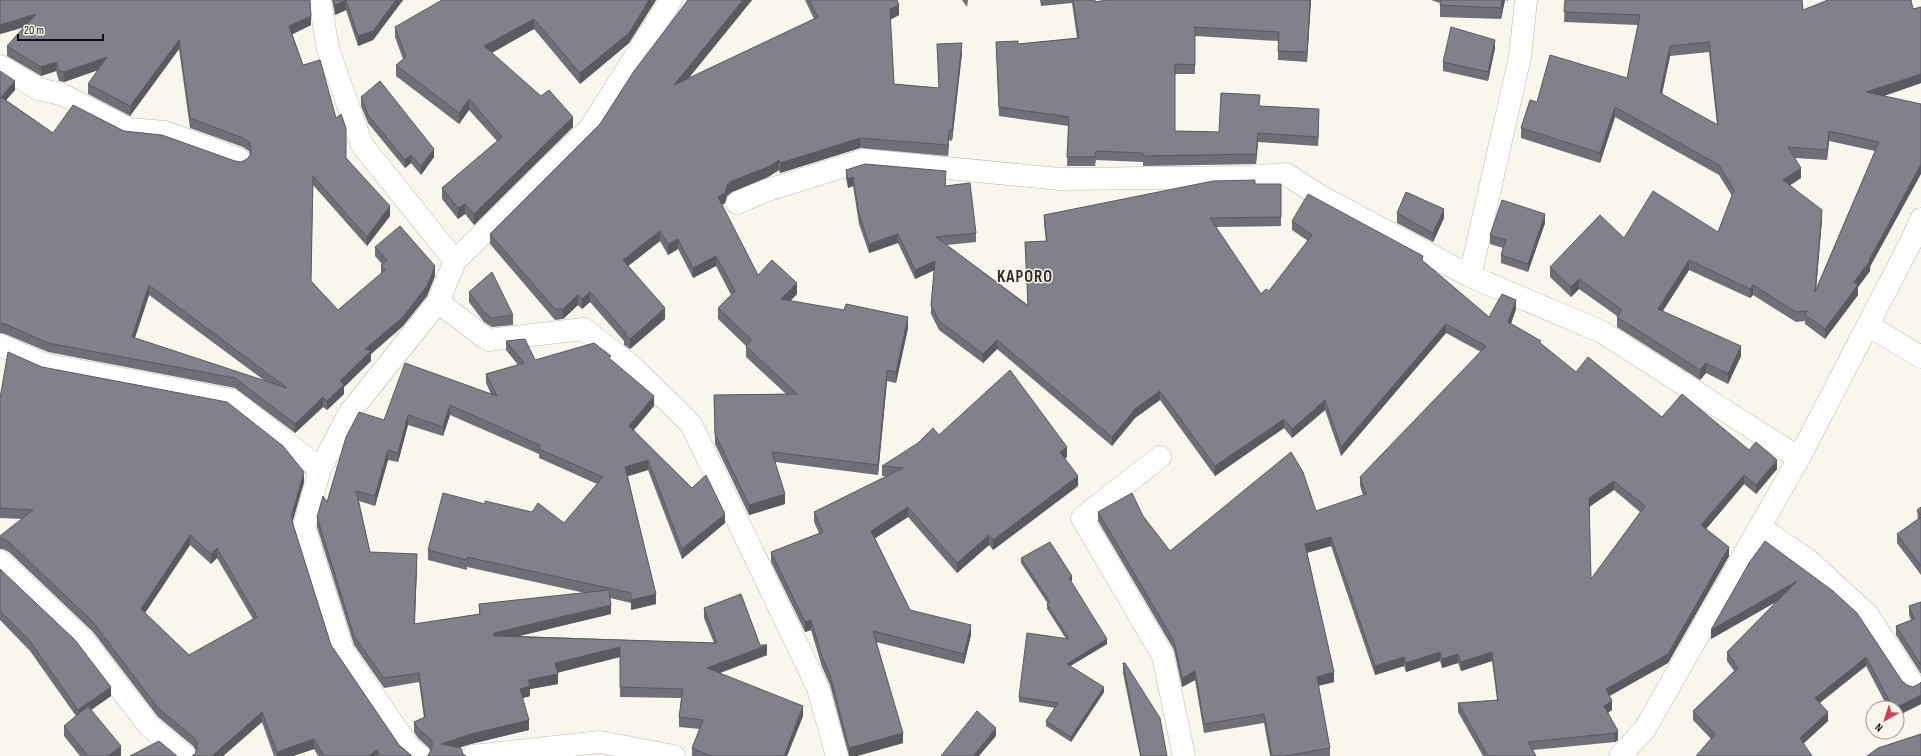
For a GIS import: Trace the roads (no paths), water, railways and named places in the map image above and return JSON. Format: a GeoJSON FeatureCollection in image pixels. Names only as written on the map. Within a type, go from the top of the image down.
{"type":"FeatureCollection","features":[{"type":"Feature","properties":{"kind":"street"},"geometry":{"type":"LineString","coordinates":[[320,0],[328,49],[362,145],[455,260]]}},
{"type":"Feature","properties":{"kind":"street"},"geometry":{"type":"LineString","coordinates":[[420,756],[408,747],[343,651],[304,527],[320,469],[350,412],[438,302],[455,260],[590,128],[671,0]]}},
{"type":"Feature","properties":{"kind":"street"},"geometry":{"type":"LineString","coordinates":[[1470,276],[1520,57],[1526,0]]}},
{"type":"Feature","properties":{"kind":"street"},"geometry":{"type":"LineString","coordinates":[[0,66],[38,89],[61,94],[129,129],[165,132],[239,159]]}},
{"type":"Feature","properties":{"kind":"street"},"geometry":{"type":"LineString","coordinates":[[737,204],[768,190],[864,160],[1060,179],[1245,178],[1286,174],[1320,196],[1470,276],[1602,332],[1799,458]]}},
{"type":"Feature","properties":{"kind":"street"},"geometry":{"type":"LineString","coordinates":[[1620,756],[1645,729],[1799,458],[1912,240],[1921,219]]}},
{"type":"Feature","properties":{"kind":"street"},"geometry":{"type":"LineString","coordinates":[[438,302],[488,340],[584,329],[635,369],[690,424],[818,688],[837,756]]}},
{"type":"Feature","properties":{"kind":"street"},"geometry":{"type":"LineString","coordinates":[[1868,325],[1921,357]]}},
{"type":"Feature","properties":{"kind":"street"},"geometry":{"type":"LineString","coordinates":[[0,345],[44,364],[232,400],[320,469]]}},
{"type":"Feature","properties":{"kind":"street"},"geometry":{"type":"LineString","coordinates":[[1160,458],[1082,518],[1163,656],[1184,756]]}},
{"type":"Feature","properties":{"kind":"street"},"geometry":{"type":"LineString","coordinates":[[1760,527],[1808,560],[1867,614],[1912,682]]}},
{"type":"Feature","properties":{"kind":"street"},"geometry":{"type":"LineString","coordinates":[[0,561],[84,640],[149,726],[186,756]]}},
{"type":"Feature","properties":{"kind":"street"},"geometry":{"type":"LineString","coordinates":[[473,756],[600,742],[670,755]]}},
{"type":"Feature","properties":{"kind":"district","name":"KAPORO"},"geometry":{"type":"Point","coordinates":[1025,277]}}]}
